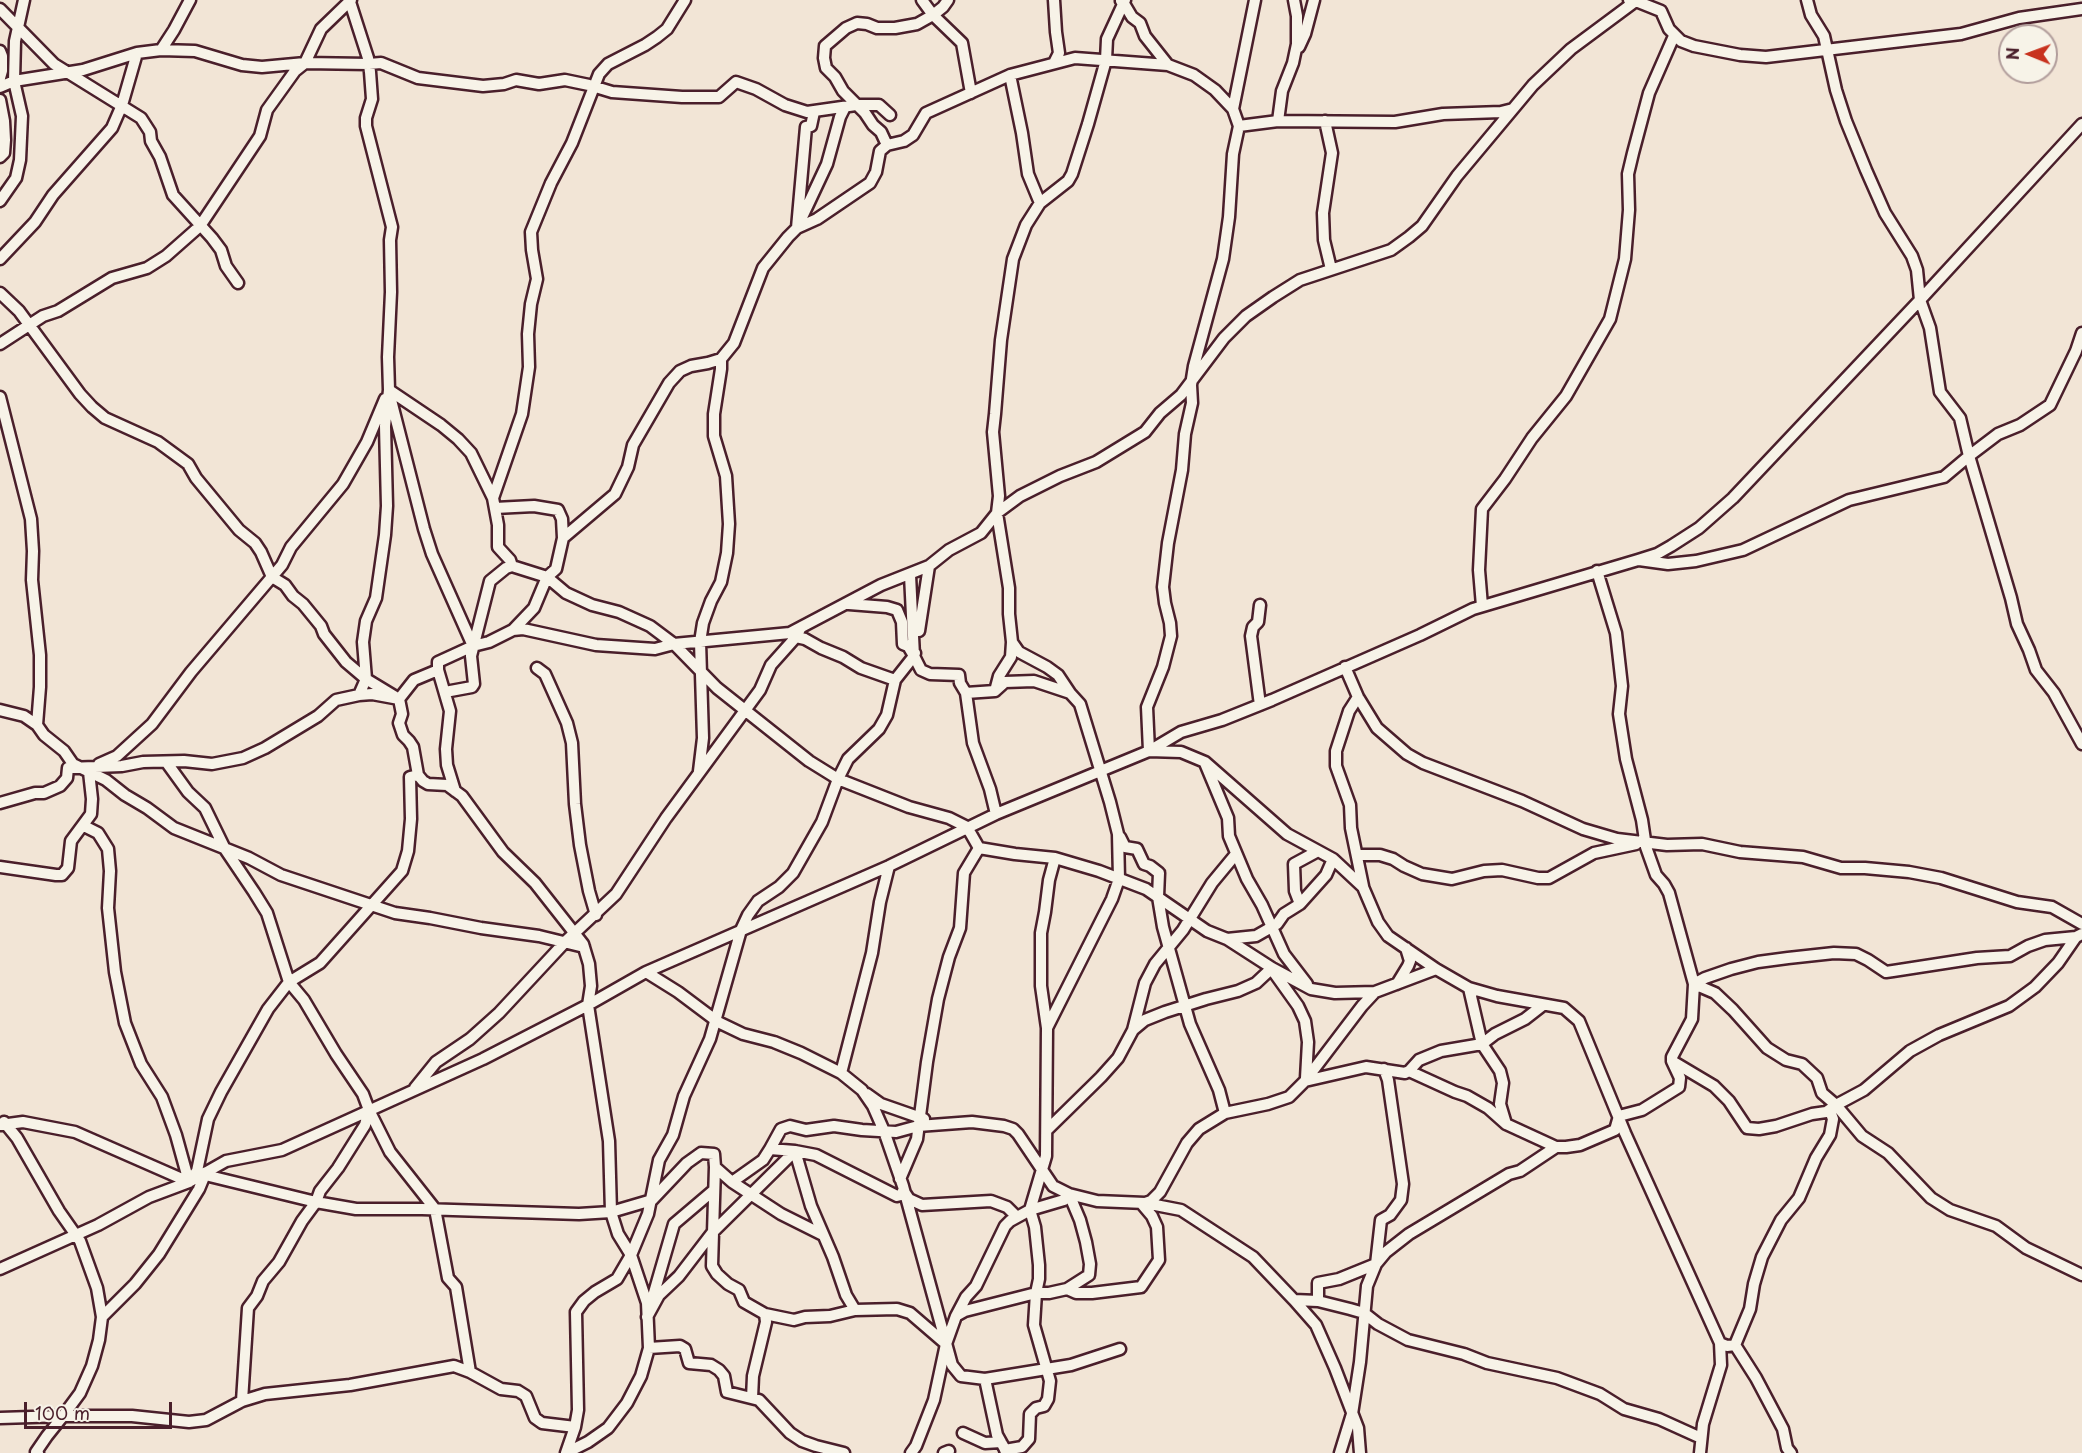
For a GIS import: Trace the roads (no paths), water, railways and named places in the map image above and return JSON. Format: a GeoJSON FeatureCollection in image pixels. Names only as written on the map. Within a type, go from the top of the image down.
{"type":"FeatureCollection","features":[{"type":"Feature","properties":{"kind":"street"},"geometry":{"type":"LineString","coordinates":[[0,201],[16,178],[21,160],[22,116],[14,81],[15,41],[24,0]]}},
{"type":"Feature","properties":{"kind":"street"},"geometry":{"type":"LineString","coordinates":[[161,50],[190,0]]}},
{"type":"Feature","properties":{"kind":"street"},"geometry":{"type":"LineString","coordinates":[[494,503],[522,414],[529,367],[528,334],[531,304],[537,279],[531,232],[572,143],[598,74],[608,64],[645,45],[667,29],[685,0]]}},
{"type":"Feature","properties":{"kind":"street"},"geometry":{"type":"LineString","coordinates":[[922,0],[933,15],[962,43],[971,93]]}},
{"type":"Feature","properties":{"kind":"street"},"geometry":{"type":"LineString","coordinates":[[887,145],[881,132],[851,106],[835,77],[826,68],[825,46],[846,28],[857,23],[877,28],[917,24],[933,15],[948,0]]}},
{"type":"Feature","properties":{"kind":"street"},"geometry":{"type":"LineString","coordinates":[[1054,0],[1059,53],[1054,63]]}},
{"type":"Feature","properties":{"kind":"street"},"geometry":{"type":"LineString","coordinates":[[1249,0],[1251,17]]}},
{"type":"Feature","properties":{"kind":"street"},"geometry":{"type":"LineString","coordinates":[[1233,109],[1255,0]]}},
{"type":"Feature","properties":{"kind":"street"},"geometry":{"type":"LineString","coordinates":[[1294,0],[1297,16],[1295,55]]}},
{"type":"Feature","properties":{"kind":"street"},"geometry":{"type":"LineString","coordinates":[[1278,121],[1282,92],[1305,34],[1314,0]]}},
{"type":"Feature","properties":{"kind":"street"},"geometry":{"type":"LineString","coordinates":[[1629,0],[1637,0],[1661,11],[1674,36],[1694,46],[1740,56],[1783,57],[1960,34],[2019,18],[2082,9]]}},
{"type":"Feature","properties":{"kind":"street"},"geometry":{"type":"LineString","coordinates":[[414,1090],[436,1062],[484,1028],[543,965],[616,894],[699,772],[760,690],[771,665],[798,632],[881,585],[929,566],[949,550],[981,533],[997,513],[1034,488],[1096,462],[1144,432],[1181,394],[1224,338],[1246,316],[1300,280],[1391,250],[1422,226],[1445,191],[1533,85],[1571,48],[1637,0]]}},
{"type":"Feature","properties":{"kind":"street"},"geometry":{"type":"LineString","coordinates":[[1807,0],[1809,10],[1824,36],[1843,111],[1866,170],[1885,213],[1912,256],[1917,270],[1920,300],[1930,328],[1940,392],[1960,418],[1969,456],[2012,598],[2017,624],[2036,670],[2065,712],[2082,744]]}},
{"type":"Feature","properties":{"kind":"street"},"geometry":{"type":"LineString","coordinates":[[0,344],[30,324],[58,311],[112,278],[147,268],[166,256],[200,226],[260,136],[267,110],[295,70],[304,63],[321,29],[351,1],[369,64],[372,99],[366,126],[392,227],[389,390],[385,426],[387,506],[385,535],[376,598],[366,621],[363,642],[366,679],[359,695]]}},
{"type":"Feature","properties":{"kind":"street"},"geometry":{"type":"LineString","coordinates":[[995,691],[999,676],[1011,657],[1012,642],[1009,614],[1010,588],[997,513],[999,496],[993,432],[1008,286],[1019,240],[1040,203],[1068,181],[1072,174],[1089,124],[1106,60],[1107,39],[1122,1]]}},
{"type":"Feature","properties":{"kind":"street"},"geometry":{"type":"LineString","coordinates":[[1122,1],[1168,65]]}},
{"type":"Feature","properties":{"kind":"street"},"geometry":{"type":"LineString","coordinates":[[0,9],[66,74],[141,118],[147,126],[151,141],[160,157],[173,195],[221,250],[226,266],[238,283]]}},
{"type":"Feature","properties":{"kind":"street"},"geometry":{"type":"LineString","coordinates":[[1482,606],[1479,570],[1482,509],[1532,438],[1566,396],[1610,319],[1624,259],[1629,210],[1628,174],[1649,93],[1674,36]]}},
{"type":"Feature","properties":{"kind":"street"},"geometry":{"type":"LineString","coordinates":[[0,51],[2,63],[0,78]]}},
{"type":"Feature","properties":{"kind":"street"},"geometry":{"type":"LineString","coordinates":[[0,87],[14,81],[66,74],[101,66],[137,52],[195,51],[252,66],[381,63],[418,78],[483,86],[516,80],[539,84],[565,80],[612,92],[719,97],[736,82],[756,89],[785,105],[807,112],[879,105],[890,115]]}},
{"type":"Feature","properties":{"kind":"street"},"geometry":{"type":"LineString","coordinates":[[0,259],[35,222],[53,195],[112,128],[122,105],[137,52]]}},
{"type":"Feature","properties":{"kind":"street"},"geometry":{"type":"LineString","coordinates":[[797,228],[817,219],[870,183],[876,172],[880,151],[887,145],[904,141],[913,135],[926,113],[1010,75],[1075,58],[1168,65],[1194,75],[1215,90],[1233,109],[1239,126],[1233,154],[1229,217],[1223,259],[1192,378],[1192,403],[1185,434],[1182,470],[1168,543],[1163,587],[1171,636],[1147,707],[1149,751]]}},
{"type":"Feature","properties":{"kind":"street"},"geometry":{"type":"LineString","coordinates":[[1010,75],[1028,174],[1040,203]]}},
{"type":"Feature","properties":{"kind":"street"},"geometry":{"type":"LineString","coordinates":[[0,100],[5,140],[4,153],[0,157]]}},
{"type":"Feature","properties":{"kind":"street"},"geometry":{"type":"LineString","coordinates":[[563,538],[615,494],[628,467],[633,444],[669,383],[680,371],[721,359],[734,343],[763,268],[797,228],[827,164],[840,117],[851,106]]}},
{"type":"Feature","properties":{"kind":"street"},"geometry":{"type":"LineString","coordinates":[[1239,126],[1278,121],[1395,122],[1443,114],[1501,112],[1513,109]]}},
{"type":"Feature","properties":{"kind":"street"},"geometry":{"type":"LineString","coordinates":[[797,228],[806,127],[811,126],[814,112]]}},
{"type":"Feature","properties":{"kind":"street"},"geometry":{"type":"LineString","coordinates":[[1325,121],[1332,153],[1323,213],[1324,240],[1331,269]]}},
{"type":"Feature","properties":{"kind":"street"},"geometry":{"type":"LineString","coordinates":[[0,1269],[98,1225],[149,1197],[189,1182],[226,1161],[282,1150],[483,1059],[588,1005],[646,972],[889,867],[996,814],[1100,769],[1149,751],[1181,732],[1222,720],[1260,705],[1482,606],[1657,554],[1699,528],[1733,498],[2082,124]]}},
{"type":"Feature","properties":{"kind":"street"},"geometry":{"type":"LineString","coordinates":[[0,293],[30,324],[53,358],[92,407],[105,418],[158,442],[188,464],[196,478],[239,530],[255,543],[272,577],[285,585],[303,604],[346,662],[366,679],[399,699],[402,714],[399,723],[403,735],[413,747],[418,775],[423,782],[447,785],[462,796],[503,852],[534,883],[571,938],[584,947],[590,964],[591,986],[588,1005],[609,1141],[611,1212],[618,1234],[631,1255],[646,1303],[649,1348],[640,1376],[627,1403],[608,1428],[588,1442],[566,1453],[578,1410],[576,1312],[589,1297],[617,1279],[631,1255],[652,1200],[659,1160],[673,1135],[684,1096],[710,1039],[741,930],[748,915],[758,901],[779,887],[793,873],[822,822],[848,759],[879,729],[887,715],[895,680],[914,656],[929,566]]}},
{"type":"Feature","properties":{"kind":"street"},"geometry":{"type":"LineString","coordinates":[[1638,560],[1668,564],[1696,561],[1743,550],[1849,500],[1944,477],[1998,434],[2020,425],[2050,405],[2076,351],[2082,333]]}},
{"type":"Feature","properties":{"kind":"street"},"geometry":{"type":"LineString","coordinates":[[699,772],[703,738],[700,642],[703,623],[721,582],[728,553],[726,476],[714,436],[714,414],[722,369],[721,359]]}},
{"type":"Feature","properties":{"kind":"street"},"geometry":{"type":"LineString","coordinates":[[389,390],[458,439],[471,453],[494,503],[498,525],[498,547],[510,560],[512,566]]}},
{"type":"Feature","properties":{"kind":"street"},"geometry":{"type":"LineString","coordinates":[[87,769],[117,756],[152,724],[190,672],[282,565],[291,547],[343,484],[367,442],[389,390]]}},
{"type":"Feature","properties":{"kind":"street"},"geometry":{"type":"LineString","coordinates":[[389,390],[432,554],[473,646]]}},
{"type":"Feature","properties":{"kind":"street"},"geometry":{"type":"LineString","coordinates":[[0,397],[31,519],[32,580],[40,655],[37,725]]}},
{"type":"Feature","properties":{"kind":"street"},"geometry":{"type":"LineString","coordinates":[[456,791],[447,765],[446,749],[450,711],[438,670],[438,662],[513,630],[534,608],[547,577],[556,568],[563,538],[562,519],[558,510],[494,503]]}},
{"type":"Feature","properties":{"kind":"street"},"geometry":{"type":"LineString","coordinates":[[446,692],[472,687],[474,684],[471,656],[490,581],[512,566]]}},
{"type":"Feature","properties":{"kind":"street"},"geometry":{"type":"LineString","coordinates":[[512,566],[547,577],[566,593],[650,626],[674,644],[717,688],[809,761],[838,779],[909,807],[949,818],[968,827],[979,848]]}},
{"type":"Feature","properties":{"kind":"street"},"geometry":{"type":"LineString","coordinates":[[1597,571],[1616,633],[1622,686],[1619,714],[1626,759],[1642,820],[1645,842],[1656,875],[1668,893],[1694,984],[1692,1019],[1679,1042],[1672,1061],[1680,1078],[1679,1087],[1642,1110],[1619,1116]]}},
{"type":"Feature","properties":{"kind":"street"},"geometry":{"type":"LineString","coordinates":[[910,575],[914,656]]}},
{"type":"Feature","properties":{"kind":"street"},"geometry":{"type":"LineString","coordinates":[[846,604],[888,607],[897,610],[902,622],[903,644],[908,646],[921,670],[930,674],[959,675],[960,683],[966,693],[973,744],[990,789],[996,814]]}},
{"type":"Feature","properties":{"kind":"street"},"geometry":{"type":"LineString","coordinates":[[1260,605],[1258,622],[1253,627],[1251,636],[1260,705]]}},
{"type":"Feature","properties":{"kind":"street"},"geometry":{"type":"LineString","coordinates":[[513,630],[523,629],[596,645],[655,648],[674,644],[798,632],[861,669],[895,680]]}},
{"type":"Feature","properties":{"kind":"street"},"geometry":{"type":"LineString","coordinates":[[1012,642],[1020,652],[1058,675],[1080,704],[1118,834],[1125,847],[1137,849],[1144,864],[1159,873],[1158,897],[1163,927],[1190,1024],[1219,1090],[1225,1113]]}},
{"type":"Feature","properties":{"kind":"street"},"geometry":{"type":"LineString","coordinates":[[1345,667],[1358,697],[1377,728],[1401,749],[1423,763],[1522,801],[1583,829],[1617,838],[1645,842],[1667,845],[1702,844],[1740,852],[1803,857],[1840,868],[1909,872],[1941,878],[2017,902],[2052,907],[2082,924]]}},
{"type":"Feature","properties":{"kind":"street"},"geometry":{"type":"LineString","coordinates":[[537,668],[545,674],[567,723],[572,743],[580,845],[596,915]]}},
{"type":"Feature","properties":{"kind":"street"},"geometry":{"type":"LineString","coordinates":[[399,699],[414,680],[438,670]]}},
{"type":"Feature","properties":{"kind":"street"},"geometry":{"type":"LineString","coordinates":[[966,693],[995,691],[1005,682],[1034,681],[1070,693]]}},
{"type":"Feature","properties":{"kind":"street"},"geometry":{"type":"LineString","coordinates":[[0,803],[35,793],[44,793],[63,784],[67,778],[68,768],[87,769],[143,762],[184,761],[212,764],[243,758],[265,748],[318,716],[336,700],[372,694],[399,699]]}},
{"type":"Feature","properties":{"kind":"street"},"geometry":{"type":"LineString","coordinates":[[1358,697],[1349,711],[1336,751],[1335,766],[1350,806],[1351,828],[1363,887],[1378,922],[1388,936],[1436,969],[1469,988],[1497,996],[1564,1008],[1578,1021],[1594,1063],[1619,1116],[1624,1133],[1720,1343],[1721,1365],[1703,1424],[1700,1453]]}},
{"type":"Feature","properties":{"kind":"street"},"geometry":{"type":"LineString","coordinates":[[0,710],[24,716],[64,751],[73,764],[87,769],[117,787],[124,795],[147,808],[174,828],[249,858],[281,875],[395,913],[457,924],[571,938]]}},
{"type":"Feature","properties":{"kind":"street"},"geometry":{"type":"LineString","coordinates":[[1149,751],[1181,752],[1205,762],[1287,834],[1333,859],[1363,887]]}},
{"type":"Feature","properties":{"kind":"street"},"geometry":{"type":"LineString","coordinates":[[167,762],[188,792],[205,808],[225,849],[267,914],[289,982],[304,1000],[363,1094],[390,1152],[435,1209],[448,1278],[456,1287],[470,1372]]}},
{"type":"Feature","properties":{"kind":"street"},"geometry":{"type":"LineString","coordinates":[[1205,762],[1227,818],[1229,836],[1236,854],[1284,954],[1311,989]]}},
{"type":"Feature","properties":{"kind":"street"},"geometry":{"type":"LineString","coordinates":[[0,867],[62,875],[68,868],[71,841],[92,814],[87,769]]}},
{"type":"Feature","properties":{"kind":"street"},"geometry":{"type":"LineString","coordinates":[[189,1182],[197,1171],[208,1119],[216,1100],[268,1009],[289,982],[320,963],[402,870],[406,861],[411,819],[410,777],[418,775]]}},
{"type":"Feature","properties":{"kind":"street"},"geometry":{"type":"LineString","coordinates":[[84,826],[98,833],[108,849],[110,871],[108,908],[115,972],[125,1023],[141,1064],[162,1097],[176,1135],[189,1182]]}},
{"type":"Feature","properties":{"kind":"street"},"geometry":{"type":"LineString","coordinates":[[1047,1028],[1112,899],[1119,879],[1118,834]]}},
{"type":"Feature","properties":{"kind":"street"},"geometry":{"type":"LineString","coordinates":[[1358,855],[1380,855],[1422,874],[1452,879],[1484,871],[1502,870],[1538,878],[1549,878],[1594,853],[1645,842]]}},
{"type":"Feature","properties":{"kind":"street"},"geometry":{"type":"LineString","coordinates":[[979,848],[1054,858],[1099,871],[1146,890],[1207,931],[1227,939],[1272,968],[1311,989],[1335,993],[1375,992],[1436,969]]}},
{"type":"Feature","properties":{"kind":"street"},"geometry":{"type":"LineString","coordinates":[[900,1179],[917,1138],[938,999],[949,957],[960,928],[964,873],[979,848]]}},
{"type":"Feature","properties":{"kind":"street"},"geometry":{"type":"LineString","coordinates":[[1300,904],[1295,891],[1294,864],[1318,852]]}},
{"type":"Feature","properties":{"kind":"street"},"geometry":{"type":"LineString","coordinates":[[1133,1030],[1144,983],[1155,964],[1169,948],[1212,883],[1236,854]]}},
{"type":"Feature","properties":{"kind":"street"},"geometry":{"type":"LineString","coordinates":[[963,1433],[1004,1449],[1022,1447],[1029,1439],[1030,1414],[1036,1408],[1044,1406],[1048,1399],[1050,1381],[1034,1325],[1036,1293],[1040,1279],[1035,1227],[1030,1210],[1046,1156],[1048,1129],[1047,1028],[1041,986],[1041,933],[1054,858]]}},
{"type":"Feature","properties":{"kind":"street"},"geometry":{"type":"LineString","coordinates":[[1227,939],[1256,936],[1277,924],[1284,914],[1300,904],[1326,875],[1333,859]]}},
{"type":"Feature","properties":{"kind":"street"},"geometry":{"type":"LineString","coordinates":[[841,1073],[872,953],[880,902],[889,867]]}},
{"type":"Feature","properties":{"kind":"street"},"geometry":{"type":"LineString","coordinates":[[1694,984],[1731,969],[1788,958],[1834,953],[1856,954],[1886,972],[1977,958],[2010,956],[2045,940],[2079,935]]}},
{"type":"Feature","properties":{"kind":"street"},"geometry":{"type":"LineString","coordinates":[[1672,1061],[1714,1086],[1729,1101],[1747,1128],[1759,1130],[1776,1126],[1833,1108],[1864,1090],[1910,1051],[1939,1035],[2009,1006],[2036,987],[2079,935]]}},
{"type":"Feature","properties":{"kind":"street"},"geometry":{"type":"LineString","coordinates":[[1397,984],[1410,961],[1406,948]]}},
{"type":"Feature","properties":{"kind":"street"},"geometry":{"type":"LineString","coordinates":[[1048,1129],[1112,1064],[1133,1030],[1145,1020],[1256,983],[1272,968]]}},
{"type":"Feature","properties":{"kind":"street"},"geometry":{"type":"LineString","coordinates":[[1272,968],[1298,1006],[1305,1022],[1308,1042],[1308,1067],[1305,1081]]}},
{"type":"Feature","properties":{"kind":"street"},"geometry":{"type":"LineString","coordinates":[[646,972],[678,992],[715,1020],[743,1034],[774,1042],[801,1053],[841,1073],[881,1104],[919,1121],[938,1124],[972,1122],[1013,1129],[1041,1167],[1045,1177],[1053,1186],[1069,1194],[1097,1201],[1143,1203],[1181,1210],[1210,1228],[1253,1257],[1316,1326],[1358,1428],[1360,1453]]}},
{"type":"Feature","properties":{"kind":"street"},"geometry":{"type":"LineString","coordinates":[[1694,984],[1714,993],[1733,1010],[1767,1048],[1786,1060],[1802,1064],[1817,1078],[1822,1094],[1833,1108],[1862,1136],[1888,1153],[1931,1198],[1950,1210],[1996,1226],[2026,1248],[2082,1275]]}},
{"type":"Feature","properties":{"kind":"street"},"geometry":{"type":"LineString","coordinates":[[1469,988],[1482,1044],[1500,1071],[1503,1083],[1500,1104],[1506,1124]]}},
{"type":"Feature","properties":{"kind":"street"},"geometry":{"type":"LineString","coordinates":[[1143,1203],[1150,1201],[1160,1192],[1194,1134],[1225,1113],[1278,1102],[1289,1097],[1305,1081],[1375,992]]}},
{"type":"Feature","properties":{"kind":"street"},"geometry":{"type":"LineString","coordinates":[[1305,1081],[1356,1069],[1384,1069],[1405,1073],[1419,1060],[1441,1051],[1482,1044],[1495,1034],[1526,1019],[1543,1005]]}},
{"type":"Feature","properties":{"kind":"street"},"geometry":{"type":"LineString","coordinates":[[1376,1264],[1381,1220],[1390,1215],[1401,1200],[1403,1184],[1388,1080],[1384,1069]]}},
{"type":"Feature","properties":{"kind":"street"},"geometry":{"type":"LineString","coordinates":[[1409,1071],[1467,1096],[1488,1108],[1506,1124],[1556,1147]]}},
{"type":"Feature","properties":{"kind":"street"},"geometry":{"type":"LineString","coordinates":[[862,1090],[873,1106],[884,1131],[900,1179],[952,1365],[961,1376],[985,1379],[1071,1365],[1119,1348]]}},
{"type":"Feature","properties":{"kind":"street"},"geometry":{"type":"LineString","coordinates":[[1735,1345],[1750,1309],[1762,1257],[1781,1220],[1799,1198],[1816,1158],[1830,1135],[1833,1108]]}},
{"type":"Feature","properties":{"kind":"street"},"geometry":{"type":"LineString","coordinates":[[242,1401],[248,1308],[257,1296],[263,1281],[279,1262],[302,1221],[316,1202],[320,1191],[338,1168],[365,1125],[369,1110]]}},
{"type":"Feature","properties":{"kind":"street"},"geometry":{"type":"LineString","coordinates":[[1340,1453],[1352,1414],[1360,1362],[1366,1286],[1376,1264],[1386,1252],[1409,1234],[1509,1174],[1520,1171],[1556,1147],[1580,1145],[1615,1130],[1619,1116]]}},
{"type":"Feature","properties":{"kind":"street"},"geometry":{"type":"LineString","coordinates":[[732,1182],[763,1160],[781,1129],[790,1126],[806,1130],[834,1126],[897,1132],[919,1121]]}},
{"type":"Feature","properties":{"kind":"street"},"geometry":{"type":"LineString","coordinates":[[2,1122],[23,1122],[75,1132],[189,1182]]}},
{"type":"Feature","properties":{"kind":"street"},"geometry":{"type":"LineString","coordinates":[[2,1122],[17,1138],[59,1211],[80,1241],[91,1266],[102,1317],[92,1366],[80,1393],[46,1436],[36,1452],[38,1453]]}},
{"type":"Feature","properties":{"kind":"street"},"geometry":{"type":"LineString","coordinates":[[770,1149],[816,1155],[897,1196],[903,1191]]}},
{"type":"Feature","properties":{"kind":"street"},"geometry":{"type":"LineString","coordinates":[[647,1317],[659,1295],[679,1275],[712,1233],[795,1151]]}},
{"type":"Feature","properties":{"kind":"street"},"geometry":{"type":"LineString","coordinates":[[795,1151],[811,1206],[833,1257],[846,1295],[855,1310]]}},
{"type":"Feature","properties":{"kind":"street"},"geometry":{"type":"LineString","coordinates":[[204,1174],[316,1202],[356,1209],[579,1214],[611,1212],[652,1200],[687,1163],[701,1153],[714,1154],[712,1266],[728,1284],[739,1290],[744,1302],[765,1314],[794,1320],[830,1316],[855,1310],[897,1309],[910,1313],[946,1344]]}},
{"type":"Feature","properties":{"kind":"street"},"geometry":{"type":"LineString","coordinates":[[715,1167],[732,1182],[781,1215],[823,1235]]}},
{"type":"Feature","properties":{"kind":"street"},"geometry":{"type":"LineString","coordinates":[[102,1317],[135,1284],[159,1254],[199,1189],[204,1174]]}},
{"type":"Feature","properties":{"kind":"street"},"geometry":{"type":"LineString","coordinates":[[647,1317],[674,1224],[714,1190]]}},
{"type":"Feature","properties":{"kind":"street"},"geometry":{"type":"LineString","coordinates":[[903,1191],[909,1199],[922,1205],[991,1201],[1006,1207],[1017,1217]]}},
{"type":"Feature","properties":{"kind":"street"},"geometry":{"type":"LineString","coordinates":[[911,1453],[916,1446],[934,1400],[946,1344],[956,1316],[966,1297],[976,1286],[1005,1226],[1030,1210],[1064,1200],[1069,1194]]}},
{"type":"Feature","properties":{"kind":"street"},"geometry":{"type":"LineString","coordinates":[[956,1316],[965,1311],[1036,1293],[1067,1289],[1089,1275],[1090,1264],[1080,1220],[1069,1194]]}},
{"type":"Feature","properties":{"kind":"street"},"geometry":{"type":"LineString","coordinates":[[1067,1289],[1076,1293],[1092,1293],[1141,1287],[1159,1260],[1158,1227],[1143,1203]]}},
{"type":"Feature","properties":{"kind":"street"},"geometry":{"type":"LineString","coordinates":[[1318,1301],[1318,1283],[1339,1279],[1376,1264]]}},
{"type":"Feature","properties":{"kind":"street"},"geometry":{"type":"LineString","coordinates":[[1294,1300],[1318,1301],[1364,1313],[1378,1324],[1408,1340],[1464,1354],[1487,1363],[1557,1378],[1600,1394],[1624,1409],[1659,1419],[1701,1438]]}},
{"type":"Feature","properties":{"kind":"street"},"geometry":{"type":"LineString","coordinates":[[752,1398],[753,1376],[766,1322],[765,1314]]}},
{"type":"Feature","properties":{"kind":"street"},"geometry":{"type":"LineString","coordinates":[[1720,1343],[1727,1346],[1735,1345]]}},
{"type":"Feature","properties":{"kind":"street"},"geometry":{"type":"LineString","coordinates":[[1735,1345],[1756,1378],[1783,1429],[1787,1448],[1791,1453]]}},
{"type":"Feature","properties":{"kind":"street"},"geometry":{"type":"LineString","coordinates":[[649,1348],[680,1346],[685,1349],[689,1363],[711,1365],[719,1370],[724,1376],[727,1392],[759,1400],[785,1429],[813,1453]]}},
{"type":"Feature","properties":{"kind":"street"},"geometry":{"type":"LineString","coordinates":[[0,1418],[132,1416],[189,1422],[206,1420],[242,1401],[265,1394],[350,1385],[454,1365],[501,1389],[518,1391],[526,1396],[536,1418],[542,1423],[575,1427]]}},
{"type":"Feature","properties":{"kind":"street"},"geometry":{"type":"LineString","coordinates":[[985,1379],[997,1435],[1004,1449]]}},
{"type":"Feature","properties":{"kind":"street"},"geometry":{"type":"LineString","coordinates":[[802,1442],[844,1453]]}}]}
